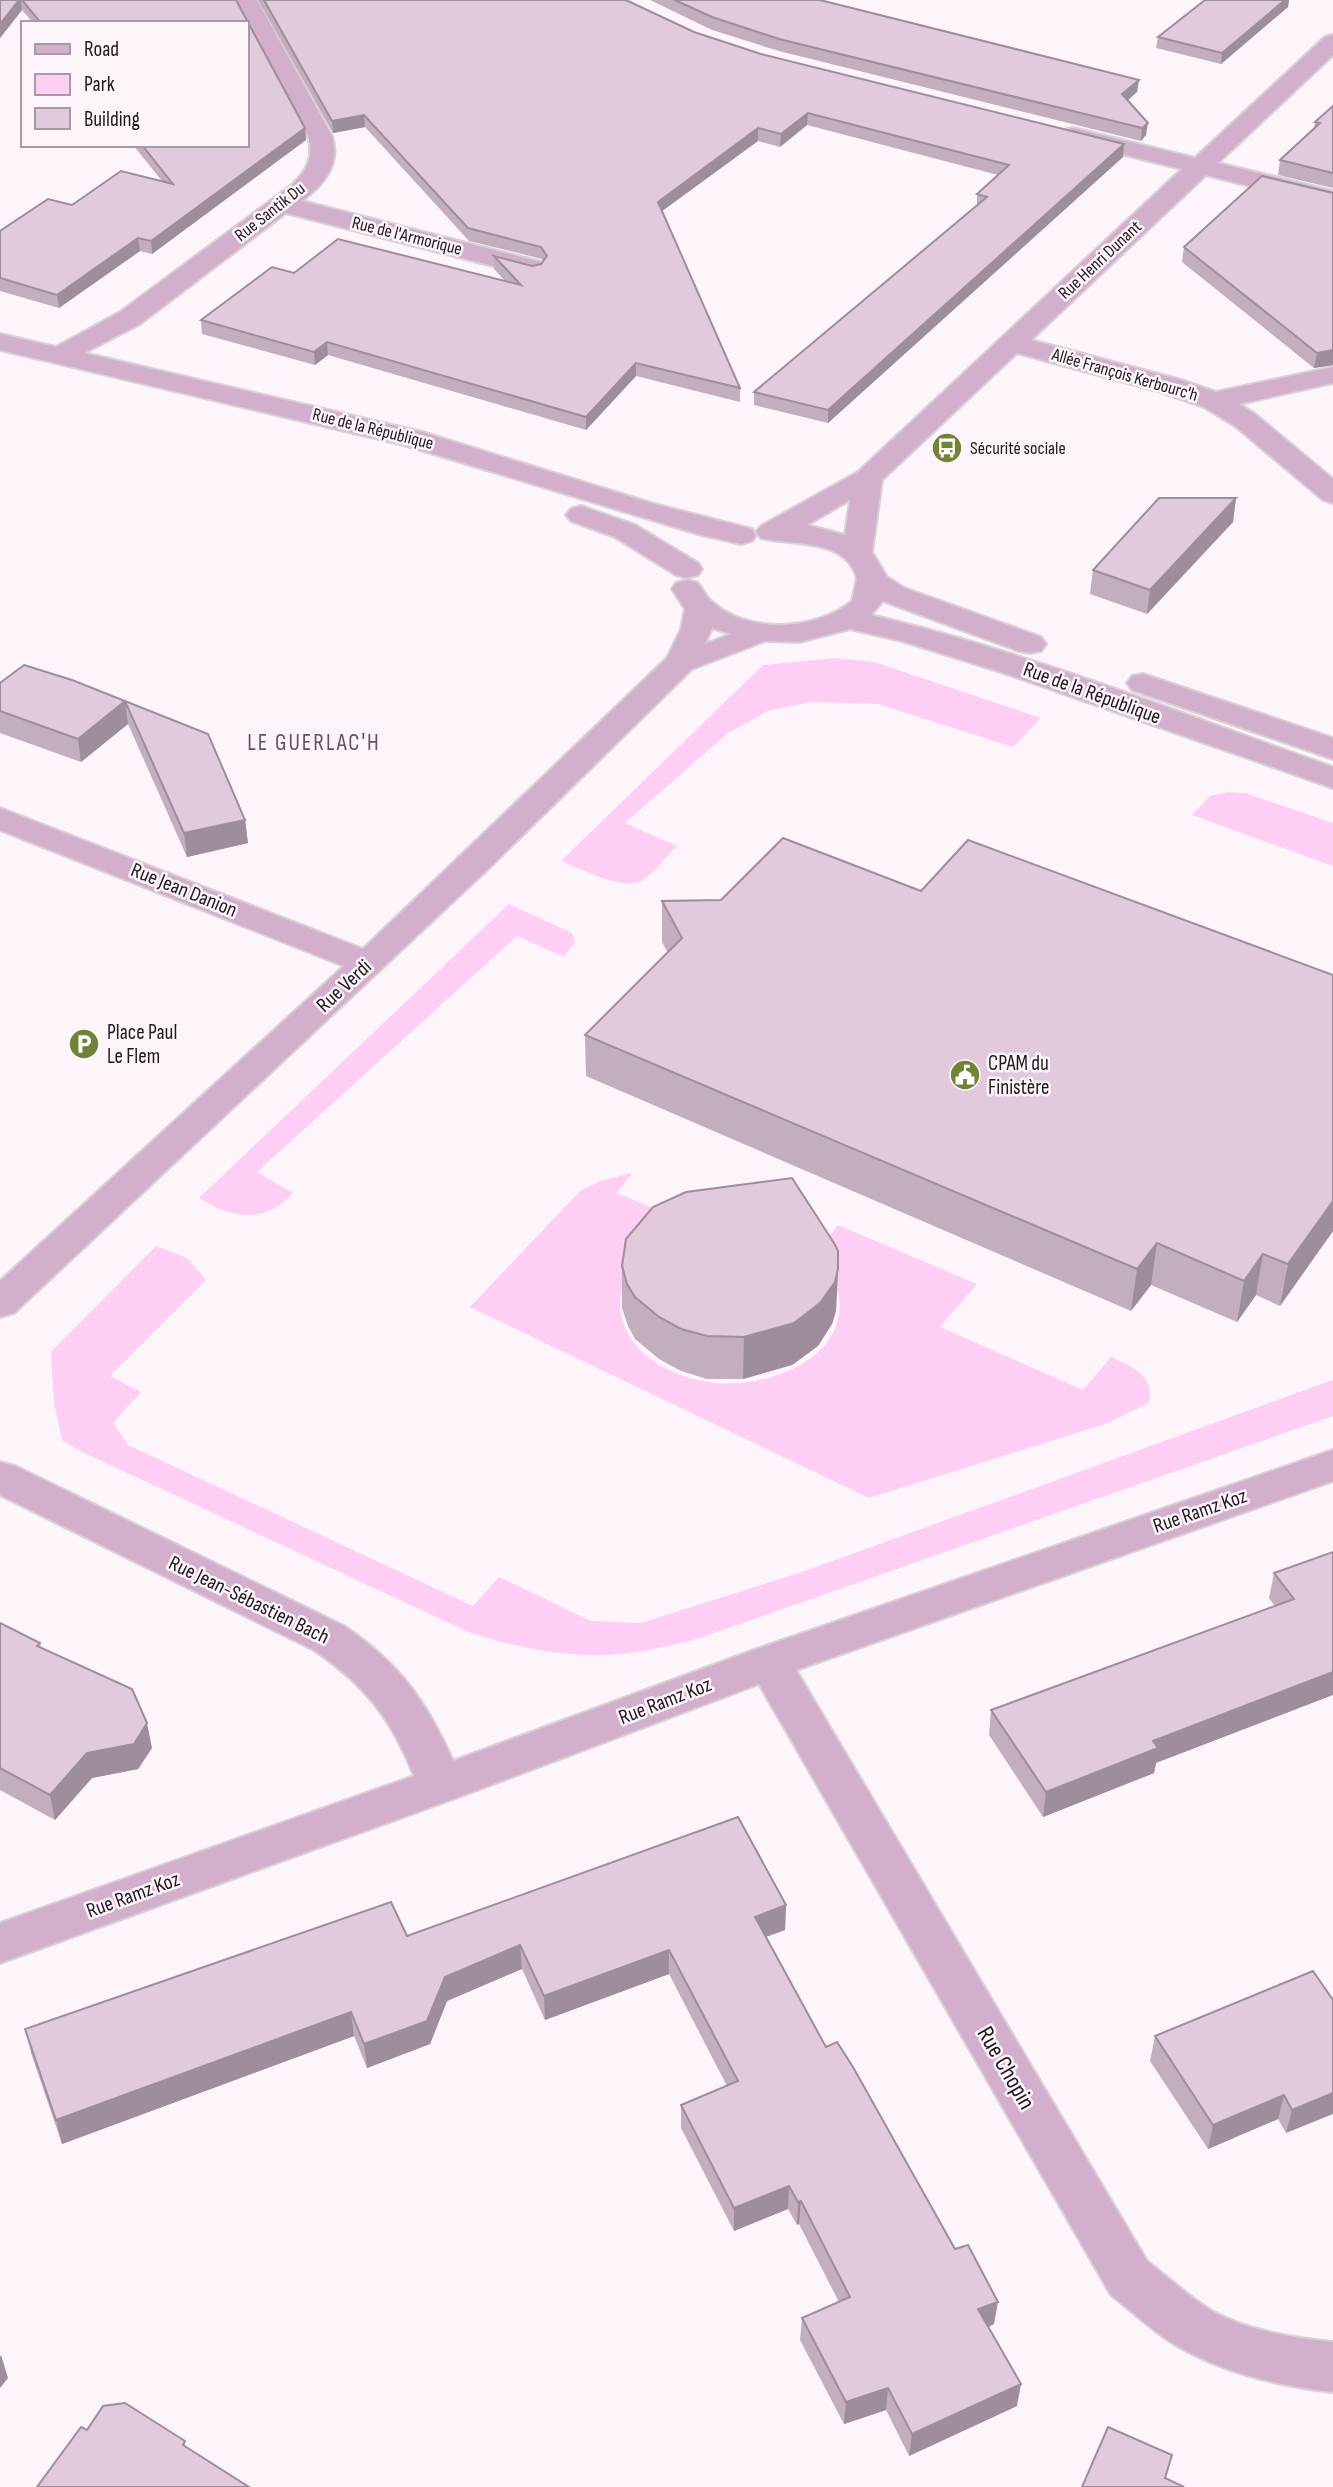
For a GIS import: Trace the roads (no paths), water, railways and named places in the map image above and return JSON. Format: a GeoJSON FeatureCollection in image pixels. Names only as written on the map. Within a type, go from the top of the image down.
{"type":"FeatureCollection","features":[{"type":"Feature","properties":{"kind":"street","name":"Rue Santik Du"},"geometry":{"type":"LineString","coordinates":[[59,356],[130,318],[282,204],[313,178],[323,161],[324,145],[308,110],[245,0]]}},
{"type":"Feature","properties":{"kind":"street","name":"Rue Henri Dunant"},"geometry":{"type":"LineString","coordinates":[[776,531],[819,509],[868,478],[1333,42]]}},
{"type":"Feature","properties":{"kind":"street"},"geometry":{"type":"LineString","coordinates":[[1055,131],[1333,199]]}},
{"type":"Feature","properties":{"kind":"street","name":"Rue de l'Armorique"},"geometry":{"type":"LineString","coordinates":[[282,204],[532,268]]}},
{"type":"Feature","properties":{"kind":"street","name":"Rue de la République"},"geometry":{"type":"LineString","coordinates":[[0,342],[412,438],[654,513],[741,534]]}},
{"type":"Feature","properties":{"kind":"street","name":"Allée François Kerbourc'h"},"geometry":{"type":"LineString","coordinates":[[1011,343],[1171,386],[1214,401],[1245,420],[1333,494]]}},
{"type":"Feature","properties":{"kind":"street","name":"Rue de la République"},"geometry":{"type":"LineString","coordinates":[[0,365],[396,458],[464,477],[616,527],[687,569]]}},
{"type":"Feature","properties":{"kind":"street"},"geometry":{"type":"LineString","coordinates":[[1214,401],[1333,375]]}},
{"type":"Feature","properties":{"kind":"street"},"geometry":{"type":"LineString","coordinates":[[865,568],[836,542],[808,534],[776,531],[741,534],[708,549],[687,569],[686,587],[700,609],[737,627],[760,632],[798,633],[847,619],[862,608],[871,595],[865,568],[868,478]]}},
{"type":"Feature","properties":{"kind":"street","name":"Rue de la République"},"geometry":{"type":"LineString","coordinates":[[865,568],[893,594],[1333,749]]}},
{"type":"Feature","properties":{"kind":"street","name":"Rue Verdi"},"geometry":{"type":"LineString","coordinates":[[0,1303],[477,862],[681,662],[696,629],[700,609]]}},
{"type":"Feature","properties":{"kind":"street","name":"Rue de la République"},"geometry":{"type":"LineString","coordinates":[[847,619],[911,634],[1012,665],[1333,778]]}},
{"type":"Feature","properties":{"kind":"street","name":"Rue Verdi"},"geometry":{"type":"LineString","coordinates":[[681,662],[739,643],[760,632]]}},
{"type":"Feature","properties":{"kind":"street","name":"Rue Jean Danion"},"geometry":{"type":"LineString","coordinates":[[0,818],[368,963]]}},
{"type":"Feature","properties":{"kind":"street","name":"Rue Ramz Koz"},"geometry":{"type":"LineString","coordinates":[[0,1943],[440,1785],[769,1662],[1333,1465]]}},
{"type":"Feature","properties":{"kind":"street","name":"Rue Jean-Sébastien Bach"},"geometry":{"type":"LineString","coordinates":[[0,1477],[329,1639],[352,1653],[371,1668],[405,1708],[422,1738],[440,1785]]}},
{"type":"Feature","properties":{"kind":"street","name":"Rue Chopin"},"geometry":{"type":"LineString","coordinates":[[769,1662],[1129,2278],[1181,2320],[1217,2339],[1310,2365],[1333,2367]]}},
{"type":"Feature","properties":{"kind":"place","name":"Sécurité sociale"},"geometry":{"type":"Point","coordinates":[947,448]}},
{"type":"Feature","properties":{"kind":"place","name":"Place Paul Le Flem"},"geometry":{"type":"Point","coordinates":[84,1044]}},
{"type":"Feature","properties":{"kind":"place","name":"CPAM du Finistère"},"geometry":{"type":"Point","coordinates":[965,1075]}},
{"type":"Feature","properties":{"kind":"district","name":"LE GUERLAC'H"},"geometry":{"type":"Point","coordinates":[314,743]}}]}
